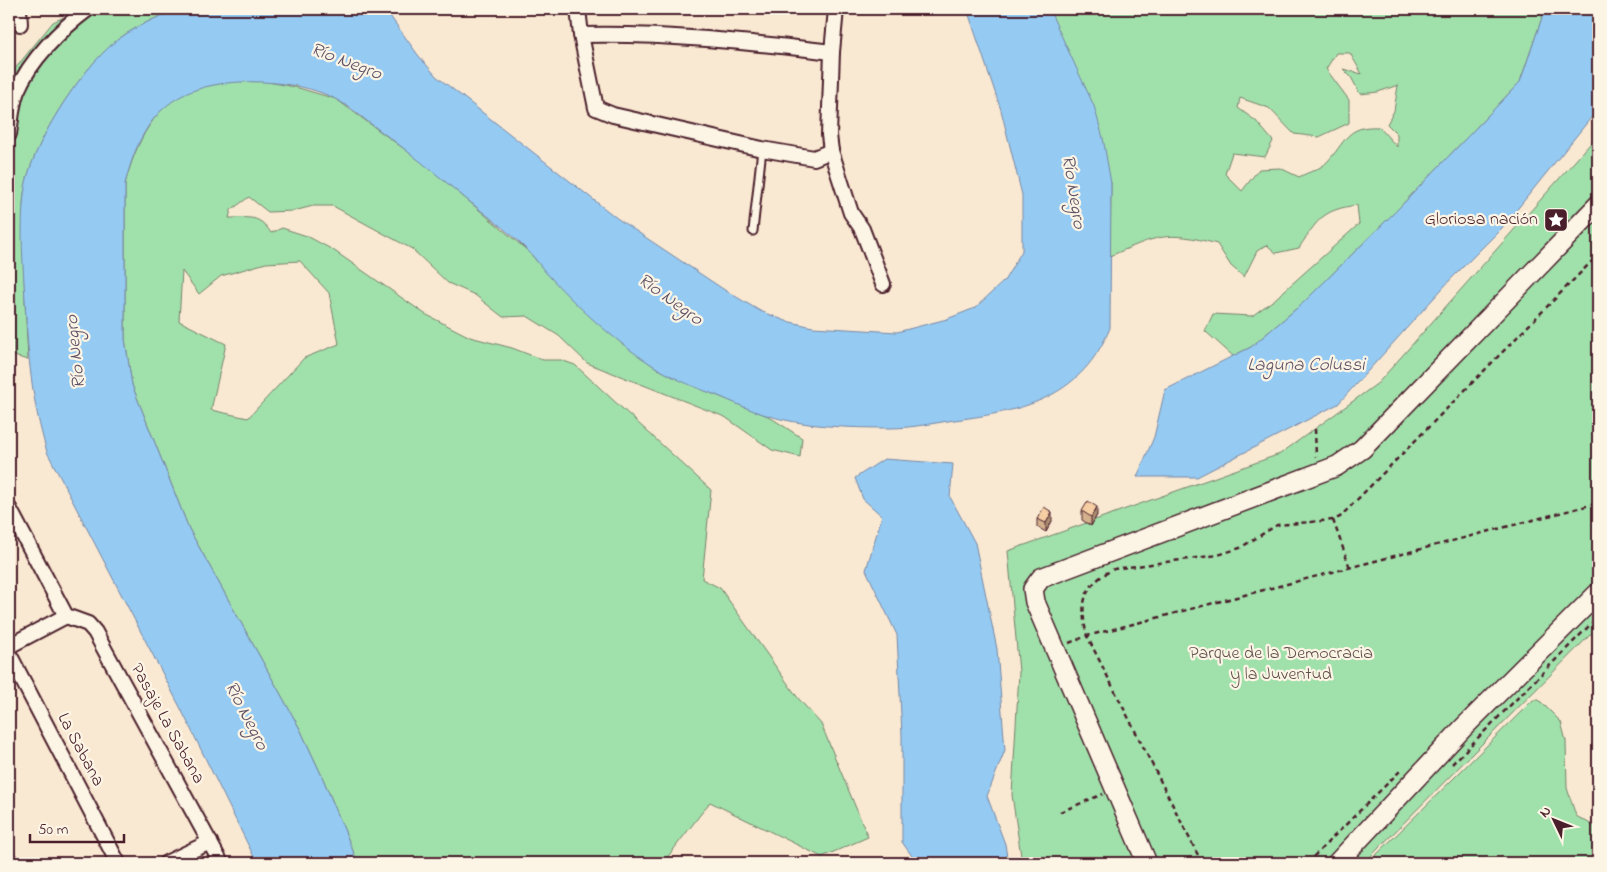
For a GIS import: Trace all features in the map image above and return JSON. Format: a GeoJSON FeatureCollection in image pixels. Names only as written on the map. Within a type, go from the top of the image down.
{"type":"FeatureCollection","features":[{"type":"Feature","properties":{"kind":"street"},"geometry":{"type":"LineString","coordinates":[[19,9],[20,24]]}},
{"type":"Feature","properties":{"kind":"street"},"geometry":{"type":"LineString","coordinates":[[9,134],[16,92],[25,77],[43,49],[68,24],[88,9]]}},
{"type":"Feature","properties":{"kind":"street"},"geometry":{"type":"LineString","coordinates":[[578,9],[581,34],[596,108],[613,115],[762,150],[814,158],[831,151]]}},
{"type":"Feature","properties":{"kind":"street"},"geometry":{"type":"LineString","coordinates":[[836,9],[832,52],[829,135],[831,151],[851,213],[862,229],[883,284]]}},
{"type":"Feature","properties":{"kind":"street"},"geometry":{"type":"LineString","coordinates":[[581,34],[630,34],[731,40],[832,52]]}},
{"type":"Feature","properties":{"kind":"street"},"geometry":{"type":"LineString","coordinates":[[1147,863],[1054,648],[1035,602],[1033,589],[1041,578],[1337,466],[1362,449],[1598,205]]}},
{"type":"Feature","properties":{"kind":"street"},"geometry":{"type":"LineString","coordinates":[[9,508],[14,529],[66,616],[9,646]]}},
{"type":"Feature","properties":{"kind":"street"},"geometry":{"type":"LineString","coordinates":[[1337,863],[1463,728],[1598,593]]}},
{"type":"Feature","properties":{"kind":"street","name":"Pasaje La Sabana"},"geometry":{"type":"LineString","coordinates":[[66,616],[88,624],[95,632],[220,863]]}},
{"type":"Feature","properties":{"kind":"street","name":"La Sabana"},"geometry":{"type":"LineString","coordinates":[[9,654],[118,863]]}},
{"type":"Feature","properties":{"kind":"street"},"geometry":{"type":"LineString","coordinates":[[166,863],[210,842]]}},
{"type":"Feature","properties":{"kind":"lane"},"geometry":{"type":"LineString","coordinates":[[753,231],[762,150]]}},
{"type":"Feature","properties":{"kind":"path"},"geometry":{"type":"LineString","coordinates":[[1315,429],[1317,475]]}},
{"type":"Feature","properties":{"kind":"path"},"geometry":{"type":"LineString","coordinates":[[1054,648],[1086,636],[1598,503]]}},
{"type":"Feature","properties":{"kind":"path"},"geometry":{"type":"LineString","coordinates":[[1333,520],[1350,568]]}},
{"type":"Feature","properties":{"kind":"path"},"geometry":{"type":"LineString","coordinates":[[1452,764],[1598,618]]}},
{"type":"Feature","properties":{"kind":"path"},"geometry":{"type":"LineString","coordinates":[[1086,636],[1202,863]]}},
{"type":"Feature","properties":{"kind":"path"},"geometry":{"type":"LineString","coordinates":[[1060,812],[1116,789]]}},
{"type":"Feature","properties":{"kind":"green space"},"geometry":{"type":"Polygon","coordinates":[[[82,9],[176,9],[130,31],[102,54],[72,90],[58,111],[35,154],[28,175],[23,204],[28,360],[14,356],[9,289],[9,76],[53,22],[82,9]]]}},
{"type":"Feature","properties":{"kind":"green space"},"geometry":{"type":"Polygon","coordinates":[[[1049,9],[1545,9],[1520,82],[1397,210],[1303,303],[1251,347],[1233,356],[1205,331],[1213,314],[1252,316],[1275,299],[1359,224],[1357,205],[1328,213],[1316,223],[1299,248],[1276,253],[1267,245],[1257,251],[1244,277],[1231,266],[1217,244],[1185,237],[1162,237],[1110,256],[1111,183],[1065,47],[1049,9]],[[1336,53],[1326,69],[1349,100],[1349,123],[1319,137],[1294,134],[1269,108],[1240,98],[1238,108],[1256,121],[1273,141],[1265,157],[1232,153],[1225,174],[1242,191],[1259,169],[1280,168],[1299,177],[1318,169],[1327,162],[1348,136],[1360,129],[1379,127],[1397,147],[1397,134],[1387,124],[1394,111],[1398,85],[1378,92],[1360,94],[1351,77],[1343,69],[1362,74],[1350,53],[1336,53]]]}},
{"type":"Feature","properties":{"kind":"green space"},"geometry":{"type":"Polygon","coordinates":[[[231,81],[263,81],[295,87],[336,99],[422,162],[528,251],[552,279],[637,354],[658,369],[768,416],[802,438],[800,457],[772,450],[725,417],[587,363],[559,336],[527,316],[503,317],[475,295],[448,283],[412,249],[333,206],[313,206],[294,211],[268,212],[249,197],[231,210],[229,218],[253,218],[267,227],[271,233],[282,228],[307,236],[333,250],[425,314],[470,337],[512,348],[543,360],[561,360],[575,365],[711,490],[702,579],[720,588],[798,698],[821,724],[868,837],[822,857],[710,802],[663,863],[358,863],[300,729],[189,529],[132,385],[125,339],[125,184],[129,169],[149,126],[158,113],[169,103],[182,94],[197,88],[231,81]],[[300,261],[266,263],[221,276],[199,294],[182,271],[179,321],[226,344],[211,410],[248,418],[304,358],[339,344],[329,293],[300,261]]]}},
{"type":"Feature","properties":{"kind":"green space","name":"Parque de la Democracia y la Juventud"},"geometry":{"type":"Polygon","coordinates":[[[1598,135],[1598,627],[1364,863],[1022,863],[1012,795],[1019,672],[1008,551],[1280,454],[1378,383],[1598,135]]]}},
{"type":"Feature","properties":{"kind":"green space"},"geometry":{"type":"Polygon","coordinates":[[[1533,700],[1539,700],[1561,722],[1566,741],[1567,788],[1576,816],[1596,827],[1598,824],[1598,863],[1368,863],[1533,700]]]}},
{"type":"Feature","properties":{"kind":"water","name":"Río Negro"},"geometry":{"type":"Polygon","coordinates":[[[176,9],[385,9],[418,55],[436,76],[618,219],[723,289],[760,311],[786,321],[813,327],[897,332],[947,319],[975,308],[1004,281],[1022,251],[1022,195],[1001,110],[967,9],[1049,9],[1094,106],[1103,138],[1111,183],[1110,328],[1098,351],[1069,384],[1031,404],[986,415],[900,428],[828,426],[780,419],[753,411],[671,376],[630,349],[575,303],[529,252],[506,231],[407,151],[337,100],[294,85],[260,82],[214,85],[179,97],[165,107],[144,132],[130,165],[125,184],[125,339],[132,385],[189,529],[300,729],[358,863],[257,863],[180,707],[47,452],[37,413],[29,358],[22,220],[24,194],[35,154],[58,111],[72,90],[102,54],[130,31],[176,9]]]}},
{"type":"Feature","properties":{"kind":"water","name":"Laguna Colussi"},"geometry":{"type":"Polygon","coordinates":[[[1545,9],[1598,9],[1598,106],[1594,114],[1502,228],[1451,279],[1338,404],[1197,477],[1137,477],[1154,437],[1165,390],[1251,347],[1303,303],[1397,210],[1520,82],[1545,9]]]}},
{"type":"Feature","properties":{"kind":"water"},"geometry":{"type":"Polygon","coordinates":[[[884,459],[953,464],[950,497],[975,543],[997,649],[1005,750],[987,796],[1005,844],[1008,863],[917,863],[902,842],[902,735],[897,635],[866,570],[882,516],[863,499],[855,478],[884,459]]]}},
{"type":"Feature","properties":{"kind":"building"},"geometry":{"type":"Polygon","coordinates":[[[1088,501],[1097,507],[1091,517],[1082,511],[1088,501]]]}},
{"type":"Feature","properties":{"kind":"building"},"geometry":{"type":"Polygon","coordinates":[[[1044,507],[1052,512],[1046,523],[1037,519],[1044,507]]]}},
{"type":"Feature","properties":{"kind":"place","name":"Gloriosa nación"},"geometry":{"type":"Point","coordinates":[1556,220]}}]}
